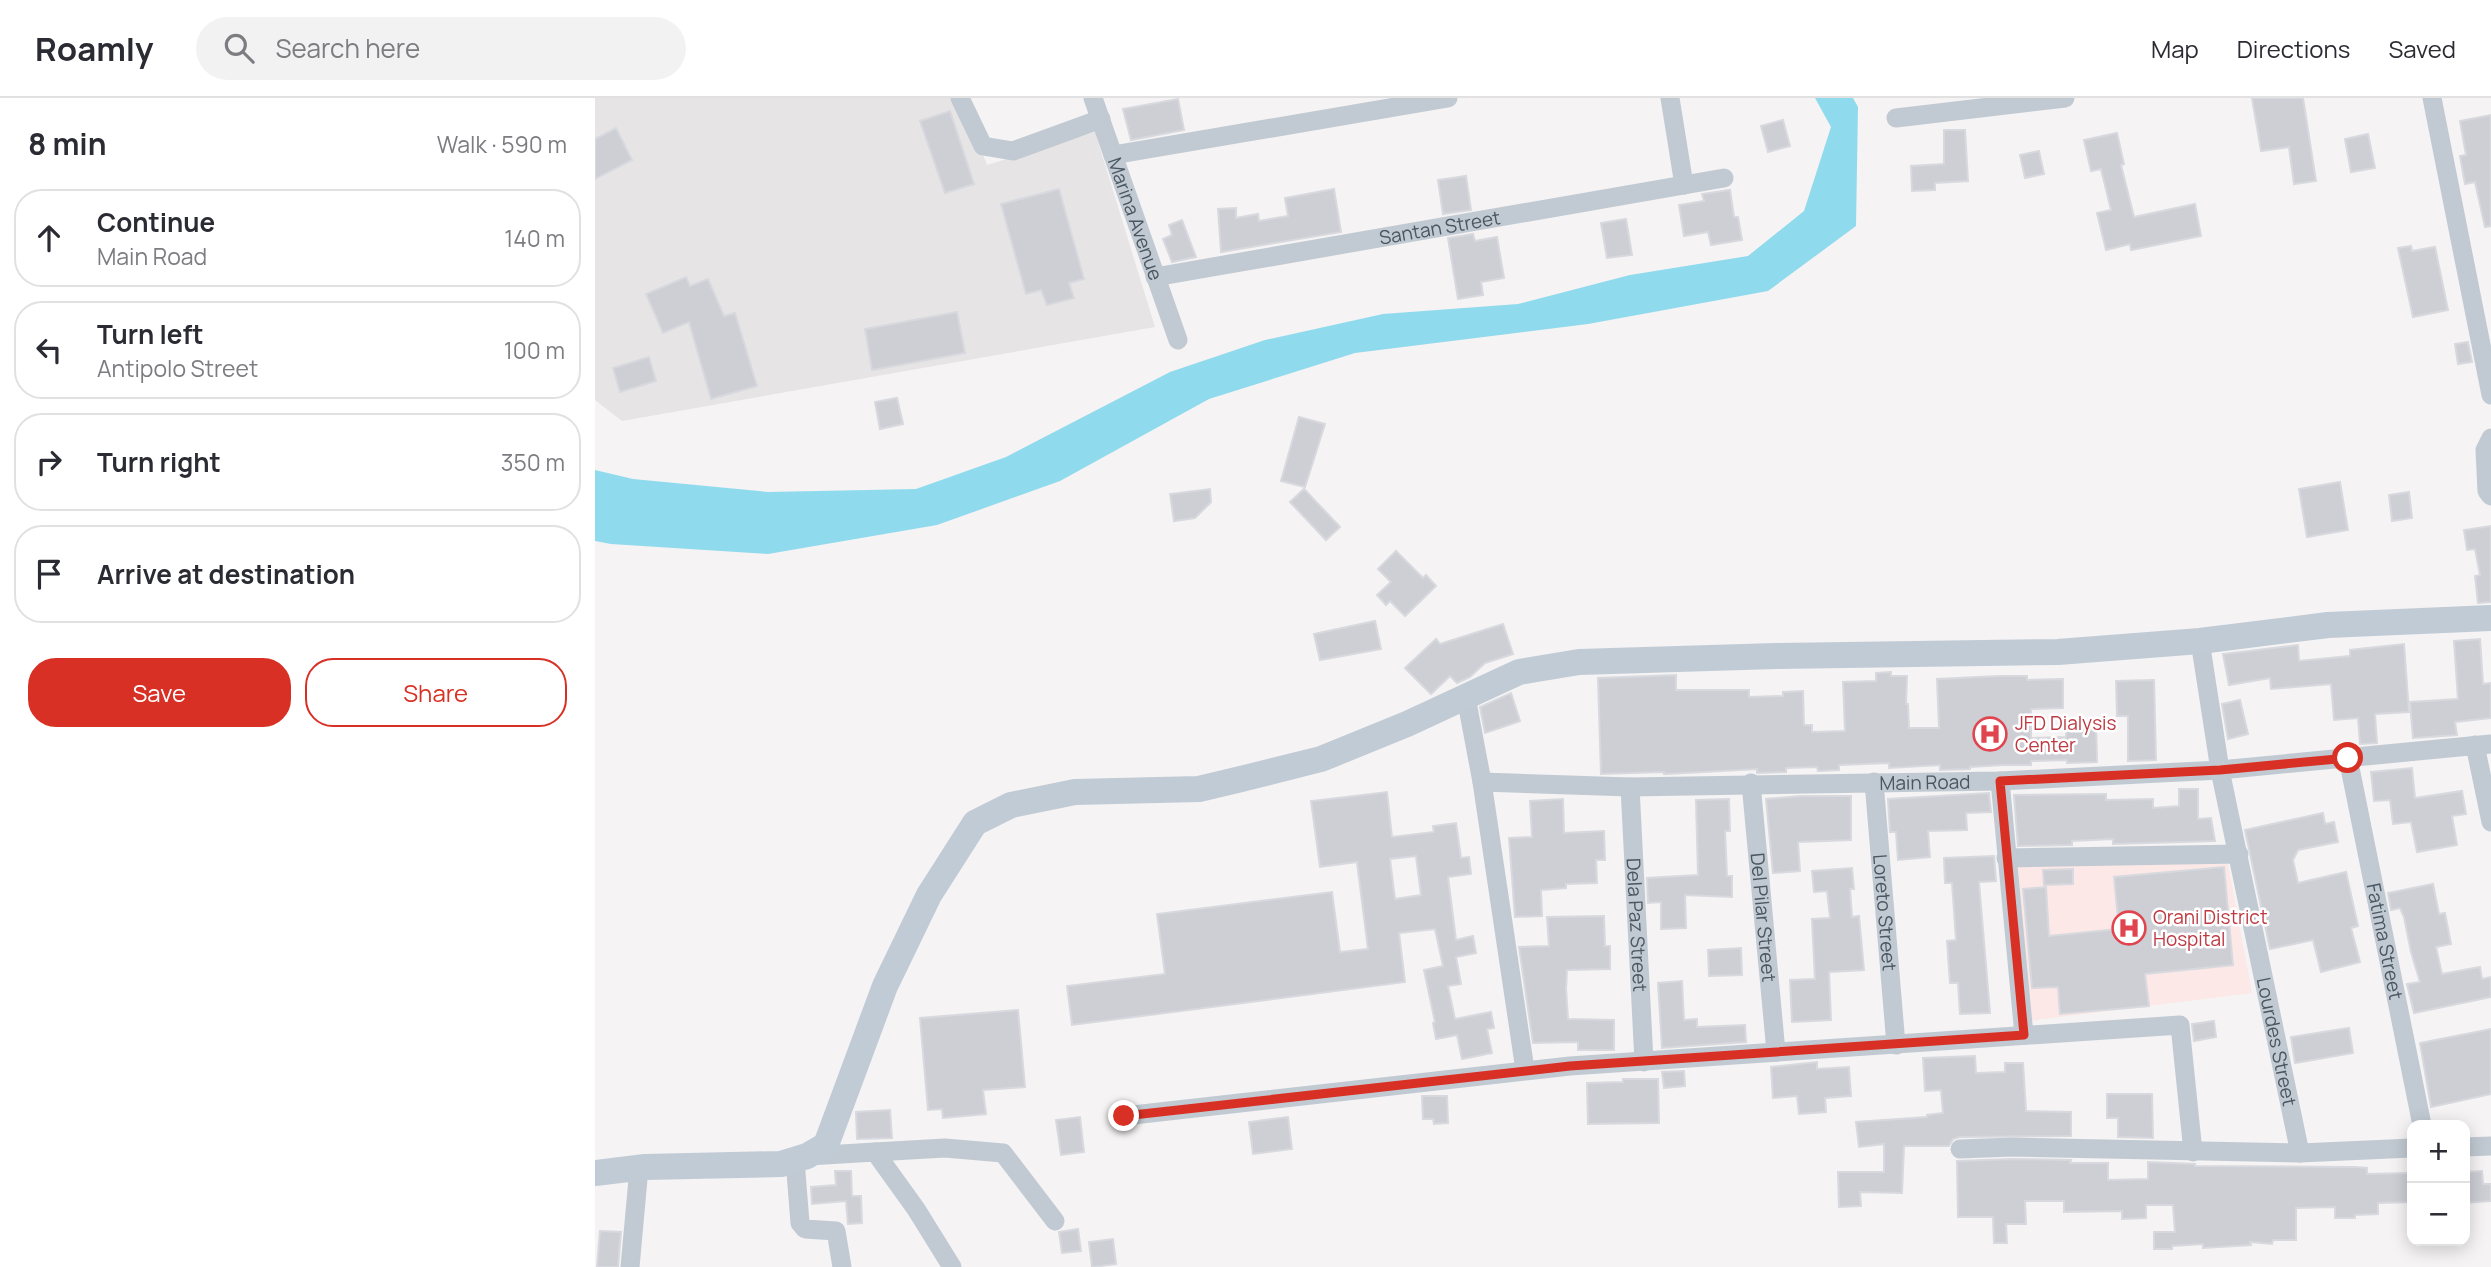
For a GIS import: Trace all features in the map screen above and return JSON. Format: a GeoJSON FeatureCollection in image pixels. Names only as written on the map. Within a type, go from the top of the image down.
{"type":"FeatureCollection","features":[{"type":"Feature","properties":{"kind":"street"},"geometry":{"type":"LineString","coordinates":[[960,98],[983,146],[1013,151],[1101,119]]}},
{"type":"Feature","properties":{"kind":"street","name":"Marina Avenue"},"geometry":{"type":"LineString","coordinates":[[1093,98],[1178,340]]}},
{"type":"Feature","properties":{"kind":"street"},"geometry":{"type":"LineString","coordinates":[[1113,155],[1448,98]]}},
{"type":"Feature","properties":{"kind":"street"},"geometry":{"type":"LineString","coordinates":[[1670,98],[1684,185]]}},
{"type":"Feature","properties":{"kind":"street"},"geometry":{"type":"LineString","coordinates":[[1896,118],[2065,98]]}},
{"type":"Feature","properties":{"kind":"street"},"geometry":{"type":"LineString","coordinates":[[2432,98],[2491,395]]}},
{"type":"Feature","properties":{"kind":"street","name":"Santan Street"},"geometry":{"type":"LineString","coordinates":[[1155,277],[1724,178]]}},
{"type":"Feature","properties":{"kind":"street"},"geometry":{"type":"LineString","coordinates":[[2491,438],[2485,450],[2487,491],[2491,495]]}},
{"type":"Feature","properties":{"kind":"street"},"geometry":{"type":"LineString","coordinates":[[595,1173],[639,1168],[782,1164],[826,1145],[885,986],[929,895],[975,823],[1011,805],[1075,792],[1199,789],[1321,759],[1519,672],[1579,662],[2058,652],[2200,641],[2328,625],[2491,618]]}},
{"type":"Feature","properties":{"kind":"street","name":"Lourdes Street"},"geometry":{"type":"LineString","coordinates":[[2200,641],[2220,770],[2300,1153]]}},
{"type":"Feature","properties":{"kind":"street"},"geometry":{"type":"LineString","coordinates":[[1466,697],[1482,782],[1525,1070]]}},
{"type":"Feature","properties":{"kind":"street"},"geometry":{"type":"LineString","coordinates":[[2483,744],[2491,822]]}},
{"type":"Feature","properties":{"kind":"street","name":"Main Road"},"geometry":{"type":"LineString","coordinates":[[1482,782],[1630,787],[2000,781],[2220,770],[2483,744]]}},
{"type":"Feature","properties":{"kind":"street","name":"Fatima Street"},"geometry":{"type":"LineString","coordinates":[[2348,758],[2421,1120]]}},
{"type":"Feature","properties":{"kind":"street"},"geometry":{"type":"LineString","coordinates":[[2000,781],[2024,1035]]}},
{"type":"Feature","properties":{"kind":"street","name":"Loreto Street"},"geometry":{"type":"LineString","coordinates":[[1874,782],[1896,1045]]}},
{"type":"Feature","properties":{"kind":"street","name":"Del Pilar Street"},"geometry":{"type":"LineString","coordinates":[[1751,783],[1776,1052]]}},
{"type":"Feature","properties":{"kind":"street","name":"Dela Paz Street"},"geometry":{"type":"LineString","coordinates":[[1630,787],[1644,1062]]}},
{"type":"Feature","properties":{"kind":"street"},"geometry":{"type":"LineString","coordinates":[[2006,858],[2239,854]]}},
{"type":"Feature","properties":{"kind":"street"},"geometry":{"type":"LineString","coordinates":[[1124,1116],[1525,1070],[2180,1025],[2193,1152]]}},
{"type":"Feature","properties":{"kind":"street"},"geometry":{"type":"LineString","coordinates":[[2470,1147],[2491,1146]]}},
{"type":"Feature","properties":{"kind":"street"},"geometry":{"type":"LineString","coordinates":[[1960,1149],[2012,1147],[2300,1153],[2407,1148]]}},
{"type":"Feature","properties":{"kind":"street"},"geometry":{"type":"LineString","coordinates":[[801,1158],[945,1148],[1003,1153],[1055,1221]]}},
{"type":"Feature","properties":{"kind":"street"},"geometry":{"type":"LineString","coordinates":[[875,1152],[916,1209],[951,1267]]}},
{"type":"Feature","properties":{"kind":"street"},"geometry":{"type":"LineString","coordinates":[[801,1158],[800,1223],[805,1229],[837,1231],[842,1267]]}},
{"type":"Feature","properties":{"kind":"street"},"geometry":{"type":"LineString","coordinates":[[630,1267],[639,1168]]}},
{"type":"Feature","properties":{"kind":"shaded area"},"geometry":{"type":"Polygon","coordinates":[[[595,98],[961,98],[987,165],[1095,132],[1155,327],[622,421],[595,400],[595,98]]]}},
{"type":"Feature","properties":{"kind":"shaded area","name":"Orani District Hospital"},"geometry":{"type":"Polygon","coordinates":[[[2227,859],[2252,993],[2028,1021],[2012,863],[2227,859]]]}},
{"type":"Feature","properties":{"kind":"water"},"geometry":{"type":"Polygon","coordinates":[[[1815,98],[1853,98],[1858,107],[1856,226],[1768,291],[1588,324],[1355,353],[1209,399],[1060,481],[937,525],[768,554],[595,541],[595,470],[633,479],[768,492],[916,489],[1006,457],[1170,372],[1265,340],[1383,314],[1518,304],[1630,275],[1748,256],[1804,211],[1831,127],[1815,98]]]}},
{"type":"Feature","properties":{"kind":"building"},"geometry":{"type":"Polygon","coordinates":[[[2252,98],[2303,98],[2316,181],[2294,184],[2289,147],[2261,151],[2252,98]]]}},
{"type":"Feature","properties":{"kind":"building"},"geometry":{"type":"Polygon","coordinates":[[[1178,99],[1184,130],[1131,140],[1123,109],[1178,99]]]}},
{"type":"Feature","properties":{"kind":"building"},"geometry":{"type":"Polygon","coordinates":[[[950,111],[974,184],[945,193],[920,121],[950,111]]]}},
{"type":"Feature","properties":{"kind":"building"},"geometry":{"type":"Polygon","coordinates":[[[2491,115],[2491,226],[2485,227],[2475,182],[2465,184],[2460,156],[2466,155],[2460,121],[2491,115]]]}},
{"type":"Feature","properties":{"kind":"building"},"geometry":{"type":"Polygon","coordinates":[[[1783,120],[1790,146],[1768,152],[1761,126],[1783,120]]]}},
{"type":"Feature","properties":{"kind":"building"},"geometry":{"type":"Polygon","coordinates":[[[616,128],[632,160],[595,179],[595,139],[616,128]]]}},
{"type":"Feature","properties":{"kind":"building"},"geometry":{"type":"Polygon","coordinates":[[[1944,130],[1965,130],[1968,181],[1935,183],[1935,190],[1912,191],[1911,166],[1944,164],[1944,130]]]}},
{"type":"Feature","properties":{"kind":"building"},"geometry":{"type":"Polygon","coordinates":[[[2117,133],[2124,164],[2121,165],[2134,217],[2195,204],[2201,236],[2131,250],[2130,244],[2106,250],[2097,213],[2111,210],[2101,169],[2091,171],[2084,140],[2117,133]]]}},
{"type":"Feature","properties":{"kind":"building"},"geometry":{"type":"Polygon","coordinates":[[[2368,134],[2375,168],[2351,172],[2345,139],[2368,134]]]}},
{"type":"Feature","properties":{"kind":"building"},"geometry":{"type":"Polygon","coordinates":[[[2039,151],[2044,174],[2025,178],[2020,155],[2039,151]]]}},
{"type":"Feature","properties":{"kind":"building"},"geometry":{"type":"Polygon","coordinates":[[[1466,176],[1471,210],[1443,214],[1438,180],[1466,176]]]}},
{"type":"Feature","properties":{"kind":"building"},"geometry":{"type":"Polygon","coordinates":[[[1059,189],[1084,279],[1069,283],[1074,298],[1047,305],[1041,290],[1026,294],[1001,204],[1059,189]]]}},
{"type":"Feature","properties":{"kind":"building"},"geometry":{"type":"Polygon","coordinates":[[[1334,189],[1341,232],[1221,252],[1218,209],[1236,208],[1236,218],[1258,214],[1259,221],[1288,216],[1285,198],[1334,189]]]}},
{"type":"Feature","properties":{"kind":"building"},"geometry":{"type":"Polygon","coordinates":[[[1730,190],[1734,217],[1738,217],[1742,240],[1711,245],[1708,232],[1684,236],[1679,205],[1704,201],[1702,194],[1730,190]]]}},
{"type":"Feature","properties":{"kind":"building"},"geometry":{"type":"Polygon","coordinates":[[[1626,219],[1632,255],[1607,258],[1601,223],[1626,219]]]}},
{"type":"Feature","properties":{"kind":"building"},"geometry":{"type":"Polygon","coordinates":[[[1182,220],[1196,257],[1172,262],[1163,239],[1172,235],[1169,225],[1182,220]]]}},
{"type":"Feature","properties":{"kind":"building"},"geometry":{"type":"Polygon","coordinates":[[[1473,234],[1475,241],[1497,237],[1504,278],[1481,282],[1483,295],[1458,299],[1448,238],[1473,234]]]}},
{"type":"Feature","properties":{"kind":"building"},"geometry":{"type":"Polygon","coordinates":[[[2411,246],[2412,251],[2435,247],[2448,310],[2413,317],[2398,248],[2411,246]]]}},
{"type":"Feature","properties":{"kind":"building"},"geometry":{"type":"Polygon","coordinates":[[[686,277],[690,286],[708,279],[724,316],[735,313],[757,386],[711,399],[689,322],[663,333],[646,294],[686,277]]]}},
{"type":"Feature","properties":{"kind":"building"},"geometry":{"type":"Polygon","coordinates":[[[957,312],[965,353],[872,370],[865,329],[957,312]]]}},
{"type":"Feature","properties":{"kind":"building"},"geometry":{"type":"Polygon","coordinates":[[[2468,342],[2472,362],[2458,364],[2455,344],[2468,342]]]}},
{"type":"Feature","properties":{"kind":"building"},"geometry":{"type":"Polygon","coordinates":[[[649,357],[656,381],[620,392],[613,368],[649,357]]]}},
{"type":"Feature","properties":{"kind":"building"},"geometry":{"type":"Polygon","coordinates":[[[897,398],[903,424],[880,429],[875,402],[897,398]]]}},
{"type":"Feature","properties":{"kind":"building"},"geometry":{"type":"Polygon","coordinates":[[[1299,417],[1325,424],[1305,487],[1281,481],[1299,417]]]}},
{"type":"Feature","properties":{"kind":"building"},"geometry":{"type":"Polygon","coordinates":[[[2340,482],[2348,530],[2307,537],[2299,489],[2340,482]]]}},
{"type":"Feature","properties":{"kind":"building"},"geometry":{"type":"Polygon","coordinates":[[[1210,489],[1211,502],[1195,518],[1174,521],[1170,494],[1210,489]]]}},
{"type":"Feature","properties":{"kind":"building"},"geometry":{"type":"Polygon","coordinates":[[[1304,489],[1340,527],[1326,540],[1290,502],[1304,489]]]}},
{"type":"Feature","properties":{"kind":"building"},"geometry":{"type":"Polygon","coordinates":[[[2409,492],[2412,518],[2392,521],[2389,495],[2409,492]]]}},
{"type":"Feature","properties":{"kind":"building"},"geometry":{"type":"Polygon","coordinates":[[[2491,526],[2491,602],[2478,603],[2475,576],[2480,575],[2475,549],[2467,550],[2464,530],[2491,526]]]}},
{"type":"Feature","properties":{"kind":"building"},"geometry":{"type":"Polygon","coordinates":[[[1396,551],[1423,578],[1426,575],[1436,586],[1405,616],[1390,601],[1386,605],[1377,595],[1391,582],[1378,569],[1396,551]]]}},
{"type":"Feature","properties":{"kind":"building"},"geometry":{"type":"Polygon","coordinates":[[[1375,621],[1381,649],[1320,660],[1314,634],[1375,621]]]}},
{"type":"Feature","properties":{"kind":"building"},"geometry":{"type":"Polygon","coordinates":[[[1503,624],[1513,654],[1485,663],[1470,677],[1457,683],[1450,676],[1431,694],[1405,668],[1436,639],[1440,644],[1503,624]]]}},
{"type":"Feature","properties":{"kind":"building"},"geometry":{"type":"Polygon","coordinates":[[[2480,639],[2483,684],[2491,683],[2491,718],[2455,722],[2457,735],[2413,738],[2410,702],[2458,699],[2454,641],[2480,639]]]}},
{"type":"Feature","properties":{"kind":"building"},"geometry":{"type":"Polygon","coordinates":[[[2404,644],[2409,712],[2375,714],[2377,743],[2360,744],[2358,718],[2334,720],[2331,684],[2271,689],[2270,678],[2229,685],[2223,654],[2298,645],[2299,661],[2350,656],[2350,650],[2404,644]]]}},
{"type":"Feature","properties":{"kind":"building"},"geometry":{"type":"Polygon","coordinates":[[[1891,672],[1891,676],[1907,676],[1909,728],[1939,728],[1937,679],[2027,676],[2027,680],[2063,679],[2063,708],[2031,709],[2031,738],[2066,737],[2066,722],[2096,720],[2097,762],[2031,761],[2031,765],[1940,770],[1940,765],[1889,768],[1889,763],[1839,765],[1839,770],[1818,771],[1817,767],[1757,773],[1757,769],[1667,774],[1601,774],[1598,678],[1676,675],[1676,690],[1749,690],[1749,697],[1783,696],[1783,692],[1803,691],[1804,725],[1812,725],[1812,732],[1845,731],[1843,682],[1876,681],[1876,673],[1891,672]]]}},
{"type":"Feature","properties":{"kind":"building"},"geometry":{"type":"Polygon","coordinates":[[[2154,680],[2156,760],[2128,761],[2128,716],[2117,716],[2116,681],[2154,680]]]}},
{"type":"Feature","properties":{"kind":"building"},"geometry":{"type":"Polygon","coordinates":[[[1511,693],[1520,721],[1485,733],[1480,707],[1511,693]]]}},
{"type":"Feature","properties":{"kind":"building"},"geometry":{"type":"Polygon","coordinates":[[[2240,700],[2248,734],[2228,739],[2222,704],[2240,700]]]}},
{"type":"Feature","properties":{"kind":"building"},"geometry":{"type":"Polygon","coordinates":[[[2412,768],[2415,798],[2462,791],[2466,814],[2452,816],[2457,845],[2417,852],[2411,822],[2393,824],[2390,800],[2374,801],[2371,772],[2412,768]]]}},
{"type":"Feature","properties":{"kind":"building"},"geometry":{"type":"Polygon","coordinates":[[[2179,789],[2198,789],[2198,819],[2211,818],[2215,841],[2113,844],[2113,839],[2072,841],[2072,845],[2018,846],[2014,795],[2106,794],[2106,800],[2153,799],[2153,808],[2179,806],[2179,789]]]}},
{"type":"Feature","properties":{"kind":"building"},"geometry":{"type":"Polygon","coordinates":[[[1387,792],[1392,837],[1434,832],[1433,826],[1456,823],[1461,858],[1469,857],[1471,874],[1448,877],[1456,940],[1473,936],[1476,953],[1456,957],[1461,984],[1448,986],[1455,1019],[1491,1012],[1494,1028],[1487,1029],[1492,1053],[1462,1059],[1457,1035],[1436,1039],[1424,970],[1443,966],[1435,929],[1399,933],[1405,982],[1072,1025],[1067,986],[1165,974],[1157,914],[1332,892],[1340,952],[1368,949],[1357,862],[1320,867],[1311,801],[1387,792]],[[1416,856],[1390,859],[1395,899],[1421,895],[1416,856]]]}},
{"type":"Feature","properties":{"kind":"building"},"geometry":{"type":"Polygon","coordinates":[[[1989,793],[1991,812],[1966,813],[1967,830],[1928,831],[1930,857],[1898,860],[1896,832],[1890,832],[1888,799],[1989,793]]]}},
{"type":"Feature","properties":{"kind":"building"},"geometry":{"type":"Polygon","coordinates":[[[1851,796],[1851,840],[1798,842],[1800,871],[1773,873],[1766,799],[1851,796]]]}},
{"type":"Feature","properties":{"kind":"building"},"geometry":{"type":"Polygon","coordinates":[[[1563,799],[1564,833],[1604,831],[1605,860],[1596,860],[1597,883],[1566,884],[1566,888],[1541,890],[1542,916],[1515,917],[1509,838],[1532,837],[1530,801],[1563,799]]]}},
{"type":"Feature","properties":{"kind":"building"},"geometry":{"type":"Polygon","coordinates":[[[1729,799],[1730,831],[1725,831],[1727,876],[1732,876],[1732,897],[1685,895],[1686,928],[1661,929],[1661,902],[1648,903],[1647,878],[1698,875],[1696,800],[1729,799]]]}},
{"type":"Feature","properties":{"kind":"building"},"geometry":{"type":"Polygon","coordinates":[[[2323,813],[2325,824],[2334,822],[2338,842],[2298,850],[2293,860],[2298,883],[2346,872],[2358,926],[2351,928],[2360,962],[2321,972],[2313,940],[2270,949],[2245,830],[2323,813]]]}},
{"type":"Feature","properties":{"kind":"building"},"geometry":{"type":"Polygon","coordinates":[[[1994,856],[1996,881],[1979,882],[1990,1013],[1960,1014],[1958,983],[1950,983],[1947,941],[1956,940],[1952,883],[1945,883],[1944,858],[1994,856]]]}},
{"type":"Feature","properties":{"kind":"building"},"geometry":{"type":"Polygon","coordinates":[[[2224,867],[2233,965],[2145,974],[2149,1006],[2060,1014],[2058,987],[2032,988],[2023,889],[2046,887],[2049,936],[2119,929],[2114,877],[2224,867]]]}},
{"type":"Feature","properties":{"kind":"building"},"geometry":{"type":"Polygon","coordinates":[[[1852,868],[1852,917],[1859,916],[1864,970],[1829,972],[1831,1020],[1792,1022],[1790,980],[1815,979],[1812,919],[1830,918],[1827,891],[1814,892],[1812,871],[1852,868]]]}},
{"type":"Feature","properties":{"kind":"building"},"geometry":{"type":"Polygon","coordinates":[[[2073,869],[2073,884],[2044,885],[2043,870],[2073,869]]]}},
{"type":"Feature","properties":{"kind":"building"},"geometry":{"type":"Polygon","coordinates":[[[2433,884],[2439,914],[2445,913],[2451,944],[2436,947],[2442,974],[2480,967],[2482,979],[2491,977],[2491,997],[2414,1013],[2407,984],[2420,982],[2404,917],[2400,908],[2391,910],[2388,893],[2433,884]]]}},
{"type":"Feature","properties":{"kind":"building"},"geometry":{"type":"Polygon","coordinates":[[[1604,916],[1605,946],[1610,946],[1610,969],[1567,970],[1568,1019],[1614,1020],[1614,1050],[1578,1050],[1578,1042],[1533,1043],[1519,947],[1549,946],[1547,917],[1604,916]]]}},
{"type":"Feature","properties":{"kind":"building"},"geometry":{"type":"Polygon","coordinates":[[[1741,948],[1742,975],[1709,976],[1708,950],[1741,948]]]}},
{"type":"Feature","properties":{"kind":"building"},"geometry":{"type":"Polygon","coordinates":[[[1682,981],[1684,1020],[1697,1019],[1697,1027],[1745,1025],[1746,1042],[1662,1048],[1658,983],[1682,981]]]}},
{"type":"Feature","properties":{"kind":"building"},"geometry":{"type":"Polygon","coordinates":[[[1018,1010],[1025,1087],[983,1090],[986,1114],[943,1118],[942,1109],[928,1110],[920,1018],[1018,1010]]]}},
{"type":"Feature","properties":{"kind":"building"},"geometry":{"type":"Polygon","coordinates":[[[2214,1021],[2216,1037],[2194,1041],[2192,1024],[2214,1021]]]}},
{"type":"Feature","properties":{"kind":"building"},"geometry":{"type":"Polygon","coordinates":[[[2349,1028],[2353,1053],[2295,1063],[2291,1037],[2349,1028]]]}},
{"type":"Feature","properties":{"kind":"building"},"geometry":{"type":"Polygon","coordinates":[[[2491,1029],[2491,1094],[2431,1107],[2420,1043],[2491,1029]]]}},
{"type":"Feature","properties":{"kind":"building"},"geometry":{"type":"Polygon","coordinates":[[[1975,1056],[1976,1073],[2005,1072],[2005,1063],[2023,1063],[2026,1111],[2071,1112],[2071,1136],[1960,1137],[1953,1139],[1949,1146],[1904,1146],[1902,1193],[1860,1192],[1861,1206],[1839,1207],[1838,1172],[1884,1172],[1884,1144],[1859,1147],[1856,1122],[1927,1117],[1943,1113],[1941,1090],[1925,1091],[1923,1058],[1975,1056]]]}},
{"type":"Feature","properties":{"kind":"building"},"geometry":{"type":"Polygon","coordinates":[[[1817,1062],[1817,1069],[1849,1067],[1851,1096],[1825,1098],[1826,1112],[1799,1114],[1797,1096],[1773,1098],[1771,1067],[1817,1062]]]}},
{"type":"Feature","properties":{"kind":"building"},"geometry":{"type":"Polygon","coordinates":[[[1684,1071],[1685,1086],[1664,1088],[1662,1072],[1684,1071]]]}},
{"type":"Feature","properties":{"kind":"building"},"geometry":{"type":"Polygon","coordinates":[[[1623,1079],[1658,1079],[1659,1123],[1588,1124],[1587,1083],[1623,1082],[1623,1079]]]}},
{"type":"Feature","properties":{"kind":"building"},"geometry":{"type":"Polygon","coordinates":[[[2107,1094],[2152,1094],[2153,1138],[2118,1137],[2118,1118],[2107,1118],[2107,1094]]]}},
{"type":"Feature","properties":{"kind":"building"},"geometry":{"type":"Polygon","coordinates":[[[1422,1096],[1447,1096],[1448,1123],[1434,1124],[1433,1119],[1423,1119],[1422,1096]]]}},
{"type":"Feature","properties":{"kind":"building"},"geometry":{"type":"Polygon","coordinates":[[[890,1110],[892,1138],[857,1139],[856,1112],[890,1110]]]}},
{"type":"Feature","properties":{"kind":"building"},"geometry":{"type":"Polygon","coordinates":[[[1080,1117],[1084,1152],[1061,1155],[1056,1120],[1080,1117]]]}},
{"type":"Feature","properties":{"kind":"building"},"geometry":{"type":"Polygon","coordinates":[[[1288,1117],[1292,1149],[1253,1154],[1249,1122],[1288,1117]]]}},
{"type":"Feature","properties":{"kind":"building"},"geometry":{"type":"Polygon","coordinates":[[[2012,1159],[2108,1163],[2108,1180],[2148,1179],[2148,1162],[2195,1166],[2367,1168],[2367,1174],[2407,1173],[2407,1202],[2378,1203],[2378,1214],[2355,1215],[2355,1218],[2335,1218],[2335,1207],[2296,1208],[2296,1240],[2273,1240],[2272,1244],[2250,1242],[2251,1245],[2203,1248],[2203,1244],[2154,1249],[2154,1232],[2175,1232],[2173,1205],[2146,1205],[2146,1218],[2122,1219],[2122,1211],[2064,1212],[2064,1201],[2025,1201],[2026,1224],[2006,1224],[2007,1243],[1994,1243],[1993,1217],[1958,1217],[1957,1161],[2012,1159]]]}},
{"type":"Feature","properties":{"kind":"building"},"geometry":{"type":"Polygon","coordinates":[[[835,1171],[851,1171],[852,1196],[861,1196],[862,1223],[848,1224],[846,1201],[812,1204],[811,1187],[836,1185],[835,1171]]]}},
{"type":"Feature","properties":{"kind":"building"},"geometry":{"type":"Polygon","coordinates":[[[2482,1171],[2483,1184],[2491,1184],[2491,1201],[2470,1203],[2470,1172],[2482,1171]]]}},
{"type":"Feature","properties":{"kind":"building"},"geometry":{"type":"Polygon","coordinates":[[[1078,1229],[1081,1251],[1062,1253],[1059,1232],[1078,1229]]]}},
{"type":"Feature","properties":{"kind":"building"},"geometry":{"type":"Polygon","coordinates":[[[600,1231],[621,1232],[618,1267],[597,1267],[600,1231]]]}},
{"type":"Feature","properties":{"kind":"building"},"geometry":{"type":"Polygon","coordinates":[[[1113,1239],[1116,1264],[1092,1267],[1089,1242],[1113,1239]]]}},
{"type":"Feature","properties":{"kind":"place","name":"JFD Dialysis Center"},"geometry":{"type":"Point","coordinates":[1990,734]}},
{"type":"Feature","properties":{"kind":"place","name":"Orani District Hospital"},"geometry":{"type":"Point","coordinates":[2129,928]}},
{"type":"Feature","properties":{"kind":"route"},"geometry":{"type":"LineString","coordinates":[[1124,1116],[1525,1070],[2024,1035],[2000,781],[2220,770],[2348,758]]}}]}
